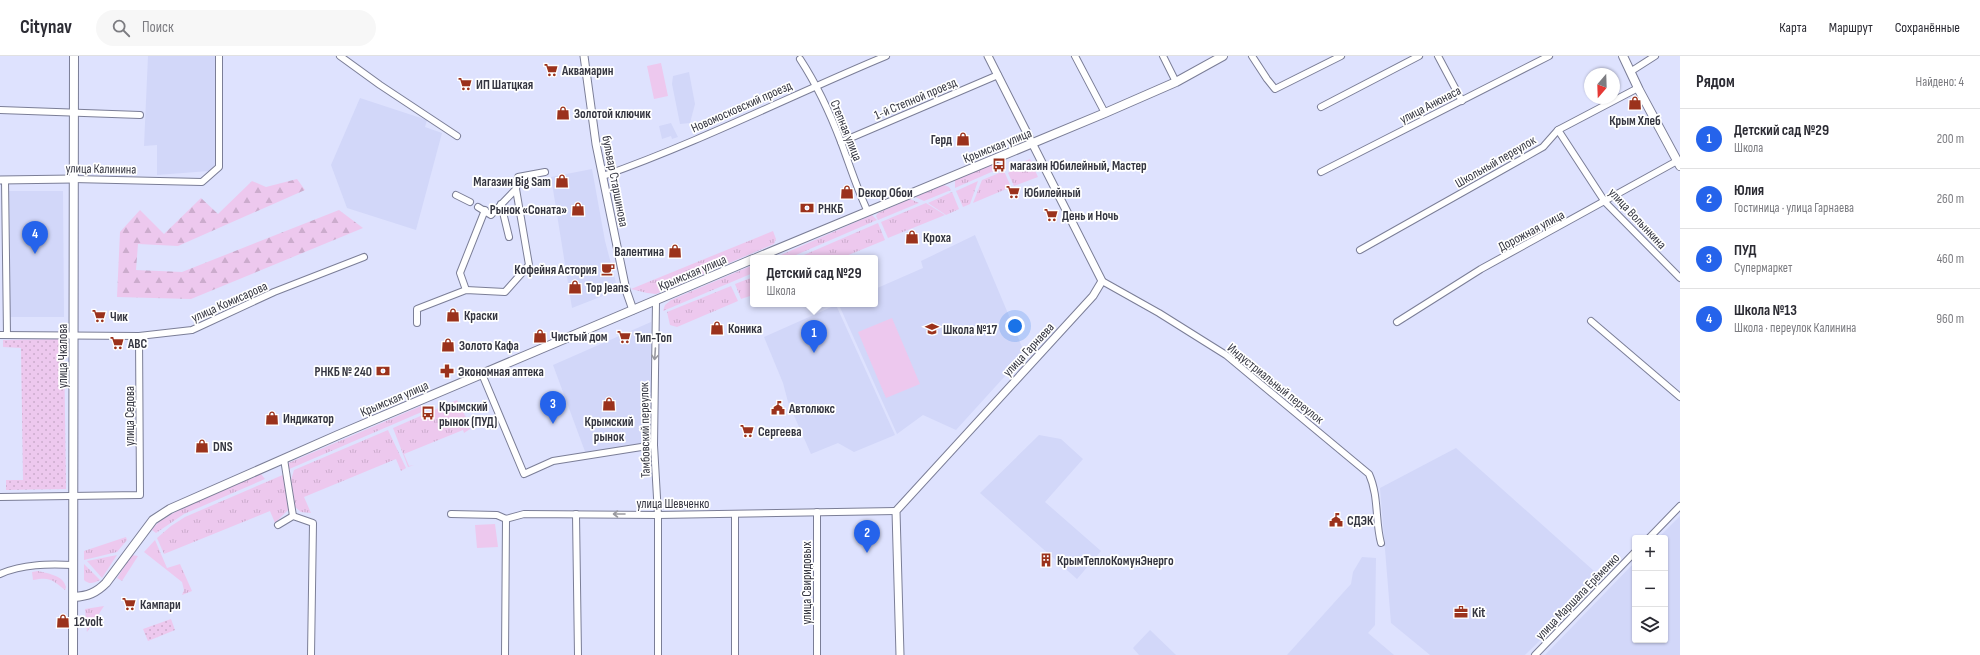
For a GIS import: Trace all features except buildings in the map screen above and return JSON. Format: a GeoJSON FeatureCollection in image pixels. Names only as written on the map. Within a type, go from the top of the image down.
{"type":"FeatureCollection","features":[{"type":"Feature","properties":{"kind":"main road","name":"улица Чкалова"},"geometry":{"type":"LineString","coordinates":[[73,655],[74,56]]}},
{"type":"Feature","properties":{"kind":"main road","name":"Крымская улица"},"geometry":{"type":"LineString","coordinates":[[764,255],[1105,114],[1176,82],[1222,56]]}},
{"type":"Feature","properties":{"kind":"main road"},"geometry":{"type":"LineString","coordinates":[[1623,56],[1678,164]]}},
{"type":"Feature","properties":{"kind":"main road","name":"Крымская улица"},"geometry":{"type":"LineString","coordinates":[[74,597],[94,593],[106,583],[157,516],[284,459],[750,261]]}},
{"type":"Feature","properties":{"kind":"street","name":"улица Калинина"},"geometry":{"type":"LineString","coordinates":[[3,180],[73,179],[202,182],[219,167],[219,56]]}},
{"type":"Feature","properties":{"kind":"street"},"geometry":{"type":"LineString","coordinates":[[340,56],[456,136]]}},
{"type":"Feature","properties":{"kind":"street","name":"бульвар Старшинова"},"geometry":{"type":"LineString","coordinates":[[584,56],[596,144],[626,290],[633,310]]}},
{"type":"Feature","properties":{"kind":"street","name":"Новомосковский проезд"},"geometry":{"type":"LineString","coordinates":[[603,176],[646,161],[816,85],[886,56]]}},
{"type":"Feature","properties":{"kind":"street"},"geometry":{"type":"LineString","coordinates":[[988,56],[1102,281]]}},
{"type":"Feature","properties":{"kind":"street"},"geometry":{"type":"LineString","coordinates":[[1074,56],[1105,114]]}},
{"type":"Feature","properties":{"kind":"street"},"geometry":{"type":"LineString","coordinates":[[1163,56],[1176,82]]}},
{"type":"Feature","properties":{"kind":"street"},"geometry":{"type":"LineString","coordinates":[[1252,56],[1267,80],[1275,89],[1340,56]]}},
{"type":"Feature","properties":{"kind":"street"},"geometry":{"type":"LineString","coordinates":[[1321,107],[1418,56]]}},
{"type":"Feature","properties":{"kind":"street"},"geometry":{"type":"LineString","coordinates":[[1438,56],[1462,100]]}},
{"type":"Feature","properties":{"kind":"street","name":"улица Анюнаса"},"geometry":{"type":"LineString","coordinates":[[1321,172],[1549,56]]}},
{"type":"Feature","properties":{"kind":"street"},"geometry":{"type":"LineString","coordinates":[[1630,72],[1655,56]]}},
{"type":"Feature","properties":{"kind":"street","name":"Степная улица"},"geometry":{"type":"LineString","coordinates":[[800,59],[816,85],[841,142],[860,195],[868,212]]}},
{"type":"Feature","properties":{"kind":"street","name":"1-й Степной проезд"},"geometry":{"type":"LineString","coordinates":[[841,142],[998,75]]}},
{"type":"Feature","properties":{"kind":"street","name":"Школьный переулок"},"geometry":{"type":"LineString","coordinates":[[1360,250],[1543,147],[1558,130],[1638,88]]}},
{"type":"Feature","properties":{"kind":"street"},"geometry":{"type":"LineString","coordinates":[[0,110],[140,115]]}},
{"type":"Feature","properties":{"kind":"street","name":"улица Волынкина"},"geometry":{"type":"LineString","coordinates":[[1558,130],[1605,202],[1680,278]]}},
{"type":"Feature","properties":{"kind":"street","name":"Дорожная улица"},"geometry":{"type":"LineString","coordinates":[[1397,322],[1481,269],[1678,164]]}},
{"type":"Feature","properties":{"kind":"street"},"geometry":{"type":"LineString","coordinates":[[417,323],[417,309],[466,290],[505,292],[529,265],[516,189],[518,178],[545,172]]}},
{"type":"Feature","properties":{"kind":"street"},"geometry":{"type":"LineString","coordinates":[[3,180],[3,335]]}},
{"type":"Feature","properties":{"kind":"street"},"geometry":{"type":"LineString","coordinates":[[478,207],[491,215],[516,189]]}},
{"type":"Feature","properties":{"kind":"street"},"geometry":{"type":"LineString","coordinates":[[456,195],[470,202]]}},
{"type":"Feature","properties":{"kind":"street"},"geometry":{"type":"LineString","coordinates":[[501,204],[509,238]]}},
{"type":"Feature","properties":{"kind":"street"},"geometry":{"type":"LineString","coordinates":[[466,290],[460,273],[484,210]]}},
{"type":"Feature","properties":{"kind":"street","name":"улица Комисарова"},"geometry":{"type":"LineString","coordinates":[[3,335],[140,336],[192,330],[274,292],[364,257]]}},
{"type":"Feature","properties":{"kind":"street","name":"улица Гарнаева"},"geometry":{"type":"LineString","coordinates":[[896,511],[1093,296],[1102,281]]}},
{"type":"Feature","properties":{"kind":"street","name":"Индустриальный переулок"},"geometry":{"type":"LineString","coordinates":[[1102,281],[1159,313],[1226,355],[1369,474],[1374,485],[1378,531],[1381,543]]}},
{"type":"Feature","properties":{"kind":"street","name":"Тамбовский переулок"},"geometry":{"type":"LineString","coordinates":[[656,301],[654,445],[658,514],[658,655]]}},
{"type":"Feature","properties":{"kind":"street"},"geometry":{"type":"LineString","coordinates":[[1591,321],[1680,397]]}},
{"type":"Feature","properties":{"kind":"street","name":"улица Седова"},"geometry":{"type":"LineString","coordinates":[[73,496],[140,495],[140,336]]}},
{"type":"Feature","properties":{"kind":"street"},"geometry":{"type":"LineString","coordinates":[[482,374],[524,474],[553,461],[654,445]]}},
{"type":"Feature","properties":{"kind":"street"},"geometry":{"type":"LineString","coordinates":[[284,459],[293,516]]}},
{"type":"Feature","properties":{"kind":"street"},"geometry":{"type":"LineString","coordinates":[[0,496],[73,496]]}},
{"type":"Feature","properties":{"kind":"street"},"geometry":{"type":"LineString","coordinates":[[1652,535],[1680,506]]}},
{"type":"Feature","properties":{"kind":"street"},"geometry":{"type":"LineString","coordinates":[[896,511],[900,655]]}},
{"type":"Feature","properties":{"kind":"street","name":"улица Шевченко"},"geometry":{"type":"LineString","coordinates":[[451,514],[497,516],[506,519],[524,514],[735,514],[896,511]]}},
{"type":"Feature","properties":{"kind":"street","name":"улица Свиридовых"},"geometry":{"type":"LineString","coordinates":[[817,512],[817,655]]}},
{"type":"Feature","properties":{"kind":"street"},"geometry":{"type":"LineString","coordinates":[[576,514],[578,655]]}},
{"type":"Feature","properties":{"kind":"street"},"geometry":{"type":"LineString","coordinates":[[734,655],[735,514]]}},
{"type":"Feature","properties":{"kind":"street"},"geometry":{"type":"LineString","coordinates":[[278,525],[293,516],[313,522],[311,655]]}},
{"type":"Feature","properties":{"kind":"street"},"geometry":{"type":"LineString","coordinates":[[505,655],[506,519]]}},
{"type":"Feature","properties":{"kind":"street","name":"улица Маршала Ерёменко"},"geometry":{"type":"LineString","coordinates":[[1535,655],[1632,555]]}},
{"type":"Feature","properties":{"kind":"street"},"geometry":{"type":"LineString","coordinates":[[0,574],[11,569],[31,565],[73,565]]}},
{"type":"Feature","properties":{"kind":"shaded area"},"geometry":{"type":"Polygon","coordinates":[[[148,56],[215,56],[217,163],[209,171],[157,175],[157,145],[144,146],[148,56]]]}},
{"type":"Feature","properties":{"kind":"shaded area"},"geometry":{"type":"Polygon","coordinates":[[[689,72],[695,104],[690,123],[680,124],[672,84],[673,76],[689,72]]]}},
{"type":"Feature","properties":{"kind":"shaded area"},"geometry":{"type":"Polygon","coordinates":[[[360,98],[427,120],[425,127],[442,133],[416,230],[347,208],[331,165],[360,98]]]}},
{"type":"Feature","properties":{"kind":"shaded area"},"geometry":{"type":"Polygon","coordinates":[[[671,123],[678,137],[672,139],[671,136],[662,139],[659,126],[671,123]]]}},
{"type":"Feature","properties":{"kind":"shaded area","name":"Рынок «Соната»"},"geometry":{"type":"Polygon","coordinates":[[[592,169],[605,241],[618,290],[572,308],[551,177],[592,169]]]}},
{"type":"Feature","properties":{"kind":"shaded area"},"geometry":{"type":"Polygon","coordinates":[[[5,191],[63,191],[64,317],[6,317],[5,191]]]}},
{"type":"Feature","properties":{"kind":"shaded area","name":"Школа №17"},"geometry":{"type":"Polygon","coordinates":[[[975,235],[1025,354],[956,430],[923,415],[897,434],[840,307],[878,307],[878,288],[923,268],[921,261],[975,235]]]}},
{"type":"Feature","properties":{"kind":"shaded area"},"geometry":{"type":"Polygon","coordinates":[[[832,307],[837,307],[895,435],[854,452],[838,443],[811,454],[788,402],[783,383],[764,337],[832,307]]]}},
{"type":"Feature","properties":{"kind":"shaded area","name":"Крымский рынок"},"geometry":{"type":"Polygon","coordinates":[[[651,322],[650,443],[587,457],[553,365],[651,322]]]}},
{"type":"Feature","properties":{"kind":"shaded area"},"geometry":{"type":"Polygon","coordinates":[[[1039,435],[1061,439],[1083,459],[1045,502],[1101,551],[1077,579],[980,493],[1039,435]]]}},
{"type":"Feature","properties":{"kind":"shaded area"},"geometry":{"type":"Polygon","coordinates":[[[1456,448],[1603,579],[1525,655],[1430,655],[1391,623],[1380,488],[1456,448]]]}},
{"type":"Feature","properties":{"kind":"shaded area"},"geometry":{"type":"Polygon","coordinates":[[[1680,516],[1680,655],[1545,655],[1632,565],[1632,643],[1668,643],[1668,535],[1661,535],[1680,516]]]}},
{"type":"Feature","properties":{"kind":"shaded area"},"geometry":{"type":"Polygon","coordinates":[[[1362,557],[1376,558],[1375,625],[1368,633],[1394,655],[1287,655],[1351,584],[1353,572],[1362,557]]]}},
{"type":"Feature","properties":{"kind":"shaded area"},"geometry":{"type":"Polygon","coordinates":[[[1150,630],[1176,655],[1139,655],[1133,648],[1150,630]]]}},
{"type":"Feature","properties":{"kind":"green space"},"geometry":{"type":"Polygon","coordinates":[[[661,63],[668,96],[654,99],[647,66],[661,63]]]}},
{"type":"Feature","properties":{"kind":"green space"},"geometry":{"type":"Polygon","coordinates":[[[1030,159],[1038,177],[1014,186],[1008,173],[1012,170],[1011,167],[1030,159]]]}},
{"type":"Feature","properties":{"kind":"green space"},"geometry":{"type":"Polygon","coordinates":[[[993,164],[996,170],[955,188],[955,180],[993,164]]]}},
{"type":"Feature","properties":{"kind":"green space"},"geometry":{"type":"Polygon","coordinates":[[[1004,171],[1011,187],[973,203],[982,180],[1004,171]]]}},
{"type":"Feature","properties":{"kind":"green space"},"geometry":{"type":"Polygon","coordinates":[[[297,179],[305,190],[178,246],[138,244],[136,270],[182,272],[339,210],[363,228],[191,299],[117,297],[120,232],[140,210],[164,234],[201,198],[218,214],[252,181],[266,187],[297,179]]]}},
{"type":"Feature","properties":{"kind":"green space"},"geometry":{"type":"Polygon","coordinates":[[[978,181],[970,204],[963,207],[956,191],[978,181]]]}},
{"type":"Feature","properties":{"kind":"green space"},"geometry":{"type":"Polygon","coordinates":[[[944,185],[949,187],[951,190],[924,201],[915,197],[944,185]]]}},
{"type":"Feature","properties":{"kind":"green space"},"geometry":{"type":"Polygon","coordinates":[[[952,192],[959,209],[946,215],[928,203],[952,192]]]}},
{"type":"Feature","properties":{"kind":"green space"},"geometry":{"type":"Polygon","coordinates":[[[910,199],[919,203],[878,220],[876,216],[878,213],[910,199]]]}},
{"type":"Feature","properties":{"kind":"green space"},"geometry":{"type":"Polygon","coordinates":[[[926,203],[945,215],[888,238],[881,222],[926,203]]]}},
{"type":"Feature","properties":{"kind":"green space"},"geometry":{"type":"Polygon","coordinates":[[[872,215],[877,220],[796,255],[781,255],[872,215]]]}},
{"type":"Feature","properties":{"kind":"green space"},"geometry":{"type":"Polygon","coordinates":[[[878,223],[885,240],[848,255],[804,255],[878,223]]]}},
{"type":"Feature","properties":{"kind":"green space"},"geometry":{"type":"Polygon","coordinates":[[[773,231],[776,239],[774,244],[656,294],[631,289],[773,231]]]}},
{"type":"Feature","properties":{"kind":"green space"},"geometry":{"type":"Polygon","coordinates":[[[750,266],[750,274],[663,311],[665,305],[671,300],[750,266]]]}},
{"type":"Feature","properties":{"kind":"green space"},"geometry":{"type":"Polygon","coordinates":[[[750,278],[750,296],[741,299],[735,284],[750,278]]]}},
{"type":"Feature","properties":{"kind":"green space"},"geometry":{"type":"Polygon","coordinates":[[[731,286],[738,301],[677,327],[670,325],[667,312],[731,286]]]}},
{"type":"Feature","properties":{"kind":"green space"},"geometry":{"type":"Polygon","coordinates":[[[892,318],[920,384],[886,398],[858,332],[892,318]]]}},
{"type":"Feature","properties":{"kind":"green space"},"geometry":{"type":"Polygon","coordinates":[[[64,339],[66,489],[6,490],[6,480],[23,480],[21,348],[3,347],[3,340],[64,339]]]}},
{"type":"Feature","properties":{"kind":"green space"},"geometry":{"type":"Polygon","coordinates":[[[457,400],[471,427],[470,429],[464,433],[463,430],[404,454],[409,466],[414,465],[408,467],[393,428],[457,400]]]}},
{"type":"Feature","properties":{"kind":"green space"},"geometry":{"type":"Polygon","coordinates":[[[421,406],[424,411],[287,470],[286,464],[421,406]]]}},
{"type":"Feature","properties":{"kind":"green space"},"geometry":{"type":"Polygon","coordinates":[[[388,430],[406,468],[401,471],[396,459],[304,497],[311,513],[301,512],[295,507],[291,480],[294,470],[388,430]]]}},
{"type":"Feature","properties":{"kind":"green space"},"geometry":{"type":"Polygon","coordinates":[[[261,474],[265,479],[184,514],[156,533],[152,530],[158,523],[184,508],[219,491],[261,474]]]}},
{"type":"Feature","properties":{"kind":"green space"},"geometry":{"type":"Polygon","coordinates":[[[285,474],[289,509],[275,523],[270,511],[164,554],[157,538],[171,526],[185,517],[285,474]]]}},
{"type":"Feature","properties":{"kind":"green space"},"geometry":{"type":"Polygon","coordinates":[[[495,524],[498,547],[477,548],[475,525],[495,524]]]}},
{"type":"Feature","properties":{"kind":"green space"},"geometry":{"type":"Polygon","coordinates":[[[126,537],[127,540],[117,552],[84,560],[84,551],[126,537]]]}},
{"type":"Feature","properties":{"kind":"green space"},"geometry":{"type":"Polygon","coordinates":[[[155,540],[167,568],[180,564],[192,591],[182,595],[184,590],[182,582],[144,552],[155,540]]]}},
{"type":"Feature","properties":{"kind":"green space"},"geometry":{"type":"Polygon","coordinates":[[[117,555],[102,578],[87,561],[117,555]]]}},
{"type":"Feature","properties":{"kind":"green space"},"geometry":{"type":"Polygon","coordinates":[[[132,555],[138,556],[122,581],[117,578],[132,555]]]}},
{"type":"Feature","properties":{"kind":"green space"},"geometry":{"type":"Polygon","coordinates":[[[84,564],[100,580],[88,583],[84,580],[84,564]]]}},
{"type":"Feature","properties":{"kind":"green space"},"geometry":{"type":"Polygon","coordinates":[[[38,571],[59,577],[66,587],[65,590],[56,583],[47,579],[33,580],[32,572],[38,571]]]}},
{"type":"Feature","properties":{"kind":"green space"},"geometry":{"type":"Polygon","coordinates":[[[104,606],[87,632],[85,609],[104,606]]]}},
{"type":"Feature","properties":{"kind":"green space"},"geometry":{"type":"Polygon","coordinates":[[[171,619],[175,630],[148,641],[143,629],[171,619]]]}},
{"type":"Feature","properties":{"kind":"place","name":"Аквамарин"},"geometry":{"type":"Point","coordinates":[551,70]}},
{"type":"Feature","properties":{"kind":"place","name":"ИП Шатцкая"},"geometry":{"type":"Point","coordinates":[465,84]}},
{"type":"Feature","properties":{"kind":"place","name":"Крым Хлеб"},"geometry":{"type":"Point","coordinates":[1635,103]}},
{"type":"Feature","properties":{"kind":"place","name":"Золотой ключик"},"geometry":{"type":"Point","coordinates":[563,113]}},
{"type":"Feature","properties":{"kind":"place","name":"Герд"},"geometry":{"type":"Point","coordinates":[963,139]}},
{"type":"Feature","properties":{"kind":"place","name":"магазин Юбилейный, Мастер"},"geometry":{"type":"Point","coordinates":[999,165]}},
{"type":"Feature","properties":{"kind":"place","name":"Магазин Big Sam"},"geometry":{"type":"Point","coordinates":[562,181]}},
{"type":"Feature","properties":{"kind":"place","name":"Dекор Обои"},"geometry":{"type":"Point","coordinates":[847,192]}},
{"type":"Feature","properties":{"kind":"place","name":"Юбилейный"},"geometry":{"type":"Point","coordinates":[1013,192]}},
{"type":"Feature","properties":{"kind":"place","name":"РНКБ"},"geometry":{"type":"Point","coordinates":[807,208]}},
{"type":"Feature","properties":{"kind":"place","name":"Рынок «Соната»"},"geometry":{"type":"Point","coordinates":[578,209]}},
{"type":"Feature","properties":{"kind":"place","name":"День и Ночь"},"geometry":{"type":"Point","coordinates":[1051,215]}},
{"type":"Feature","properties":{"kind":"place","name":"Кроха"},"geometry":{"type":"Point","coordinates":[912,237]}},
{"type":"Feature","properties":{"kind":"place","name":"Валентина"},"geometry":{"type":"Point","coordinates":[675,251]}},
{"type":"Feature","properties":{"kind":"place","name":"Школа №13"},"geometry":{"type":"Point","coordinates":[35,254]}},
{"type":"Feature","properties":{"kind":"place","name":"Кофейня Астория"},"geometry":{"type":"Point","coordinates":[608,269]}},
{"type":"Feature","properties":{"kind":"place","name":"Top Jeans"},"geometry":{"type":"Point","coordinates":[575,287]}},
{"type":"Feature","properties":{"kind":"place","name":"Краски"},"geometry":{"type":"Point","coordinates":[453,315]}},
{"type":"Feature","properties":{"kind":"place","name":"Чик"},"geometry":{"type":"Point","coordinates":[99,316]}},
{"type":"Feature","properties":{"kind":"place","name":"Коника"},"geometry":{"type":"Point","coordinates":[717,328]}},
{"type":"Feature","properties":{"kind":"place","name":"Школа №17"},"geometry":{"type":"Point","coordinates":[932,329]}},
{"type":"Feature","properties":{"kind":"place","name":"Чистый дом"},"geometry":{"type":"Point","coordinates":[540,336]}},
{"type":"Feature","properties":{"kind":"place","name":"Тип-Топ"},"geometry":{"type":"Point","coordinates":[624,337]}},
{"type":"Feature","properties":{"kind":"place","name":"ABC"},"geometry":{"type":"Point","coordinates":[117,343]}},
{"type":"Feature","properties":{"kind":"place","name":"Золото Кафа"},"geometry":{"type":"Point","coordinates":[448,345]}},
{"type":"Feature","properties":{"kind":"place","name":"Детский сад №29"},"geometry":{"type":"Point","coordinates":[814,353]}},
{"type":"Feature","properties":{"kind":"place","name":"РНКБ № 240"},"geometry":{"type":"Point","coordinates":[383,371]}},
{"type":"Feature","properties":{"kind":"place","name":"Экономная аптека"},"geometry":{"type":"Point","coordinates":[447,371]}},
{"type":"Feature","properties":{"kind":"place","name":"Крымский рынок"},"geometry":{"type":"Point","coordinates":[609,404]}},
{"type":"Feature","properties":{"kind":"place","name":"Автолюкс"},"geometry":{"type":"Point","coordinates":[778,408]}},
{"type":"Feature","properties":{"kind":"place","name":"Крымский рынок (ПУД)"},"geometry":{"type":"Point","coordinates":[428,413]}},
{"type":"Feature","properties":{"kind":"place","name":"Индикатор"},"geometry":{"type":"Point","coordinates":[272,418]}},
{"type":"Feature","properties":{"kind":"place","name":"ПУД"},"geometry":{"type":"Point","coordinates":[553,424]}},
{"type":"Feature","properties":{"kind":"place","name":"Сергеева"},"geometry":{"type":"Point","coordinates":[747,431]}},
{"type":"Feature","properties":{"kind":"place","name":"DNS"},"geometry":{"type":"Point","coordinates":[202,446]}},
{"type":"Feature","properties":{"kind":"place","name":"СДЭК"},"geometry":{"type":"Point","coordinates":[1336,520]}},
{"type":"Feature","properties":{"kind":"place","name":"Юлия"},"geometry":{"type":"Point","coordinates":[867,553]}},
{"type":"Feature","properties":{"kind":"place","name":"КрымТеплоКомунЭнерго"},"geometry":{"type":"Point","coordinates":[1046,560]}},
{"type":"Feature","properties":{"kind":"place","name":"Кампари"},"geometry":{"type":"Point","coordinates":[129,604]}},
{"type":"Feature","properties":{"kind":"place","name":"Kit"},"geometry":{"type":"Point","coordinates":[1461,612]}},
{"type":"Feature","properties":{"kind":"place","name":"12volt"},"geometry":{"type":"Point","coordinates":[63,621]}}]}
